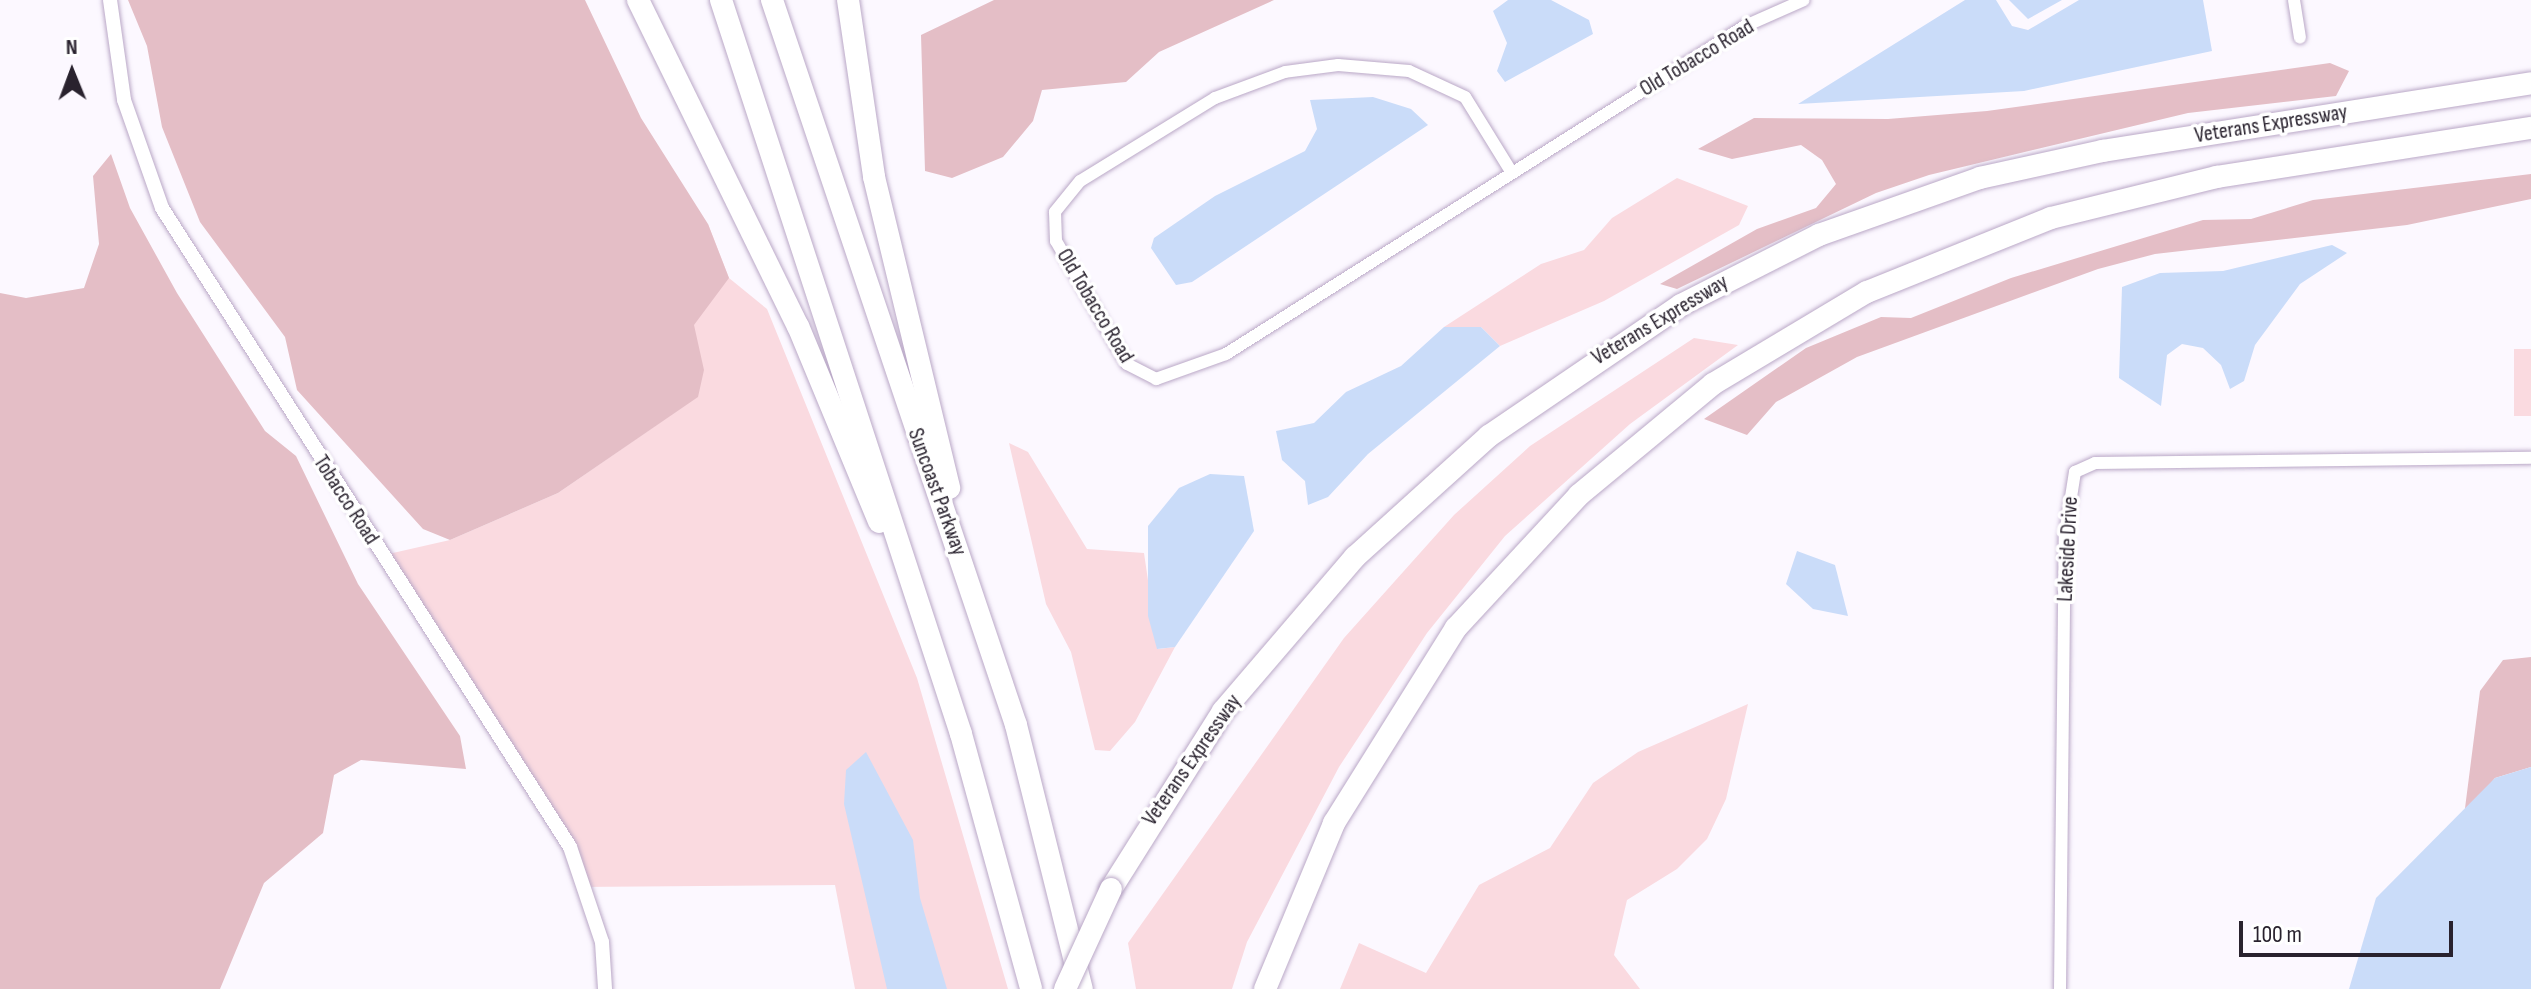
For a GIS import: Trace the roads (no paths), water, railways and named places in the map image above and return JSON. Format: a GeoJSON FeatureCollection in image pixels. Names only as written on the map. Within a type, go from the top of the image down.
{"type":"FeatureCollection","features":[{"type":"Feature","properties":{"kind":"highway"},"geometry":{"type":"LineString","coordinates":[[638,0],[798,326],[934,649]]}},
{"type":"Feature","properties":{"kind":"highway"},"geometry":{"type":"LineString","coordinates":[[721,0],[934,649],[1031,989]]}},
{"type":"Feature","properties":{"kind":"highway","name":"Suncoast Parkway"},"geometry":{"type":"LineString","coordinates":[[772,0],[976,598],[1055,865],[1082,989]]}},
{"type":"Feature","properties":{"kind":"highway"},"geometry":{"type":"LineString","coordinates":[[848,0],[874,177],[976,598]]}},
{"type":"Feature","properties":{"kind":"highway","name":"Veterans Expressway"},"geometry":{"type":"LineString","coordinates":[[1065,989],[1111,889],[1223,711],[1355,557],[1500,427],[1681,305],[1819,235],[1980,178],[2103,151],[2531,83]]}},
{"type":"Feature","properties":{"kind":"highway","name":"Veterans Expressway"},"geometry":{"type":"LineString","coordinates":[[1265,989],[1341,810],[1456,628],[1579,495],[1713,384],[1867,292],[2051,218],[2217,177],[2531,128]]}},
{"type":"Feature","properties":{"kind":"street","name":"Tobacco Road"},"geometry":{"type":"LineString","coordinates":[[110,0],[124,100],[162,208],[570,847],[599,928],[605,989]]}},
{"type":"Feature","properties":{"kind":"street","name":"Old Tobacco Road"},"geometry":{"type":"LineString","coordinates":[[1512,173],[1465,97],[1409,71],[1338,65],[1285,72],[1215,98],[1080,181],[1055,212],[1056,241],[1127,364],[1156,379],[1226,354],[1745,26],[1804,0]]}},
{"type":"Feature","properties":{"kind":"street"},"geometry":{"type":"LineString","coordinates":[[2294,0],[2300,38]]}},
{"type":"Feature","properties":{"kind":"street","name":"Lakeside Drive"},"geometry":{"type":"LineString","coordinates":[[2060,989],[2065,535],[2075,472],[2095,463],[2531,458]]}},
{"type":"Feature","properties":{"kind":"water"},"geometry":{"type":"Polygon","coordinates":[[[1508,0],[1551,0],[1589,20],[1593,34],[1505,82],[1497,71],[1507,43],[1493,11],[1508,0]]]}},
{"type":"Feature","properties":{"kind":"water"},"geometry":{"type":"Polygon","coordinates":[[[1965,0],[1996,0],[2012,26],[2028,30],[2079,0],[2203,0],[2212,51],[2024,91],[1798,104],[1965,0]]]}},
{"type":"Feature","properties":{"kind":"water"},"geometry":{"type":"Polygon","coordinates":[[[2009,0],[2062,0],[2028,19],[2009,0]]]}},
{"type":"Feature","properties":{"kind":"water"},"geometry":{"type":"Polygon","coordinates":[[[1373,97],[1411,109],[1428,125],[1192,282],[1176,285],[1151,248],[1154,238],[1215,196],[1305,151],[1317,129],[1310,100],[1373,97]]]}},
{"type":"Feature","properties":{"kind":"water"},"geometry":{"type":"Polygon","coordinates":[[[2332,245],[2347,253],[2300,284],[2255,345],[2244,381],[2230,389],[2221,365],[2203,348],[2182,344],[2167,355],[2161,406],[2119,378],[2122,287],[2160,273],[2223,271],[2332,245]]]}},
{"type":"Feature","properties":{"kind":"water"},"geometry":{"type":"Polygon","coordinates":[[[1444,327],[1481,327],[1500,346],[1368,454],[1328,497],[1308,505],[1305,481],[1282,460],[1276,431],[1314,423],[1346,392],[1401,366],[1444,327]]]}},
{"type":"Feature","properties":{"kind":"water"},"geometry":{"type":"Polygon","coordinates":[[[1210,474],[1244,476],[1254,531],[1175,647],[1157,649],[1148,616],[1148,526],[1179,488],[1210,474]]]}},
{"type":"Feature","properties":{"kind":"water"},"geometry":{"type":"Polygon","coordinates":[[[1797,551],[1835,565],[1848,616],[1813,609],[1786,584],[1797,551]]]}},
{"type":"Feature","properties":{"kind":"water"},"geometry":{"type":"Polygon","coordinates":[[[866,752],[913,840],[920,898],[947,989],[887,989],[844,804],[846,770],[866,752]]]}},
{"type":"Feature","properties":{"kind":"water"},"geometry":{"type":"Polygon","coordinates":[[[2531,767],[2531,989],[2349,989],[2376,898],[2495,778],[2531,767]]]}}]}
